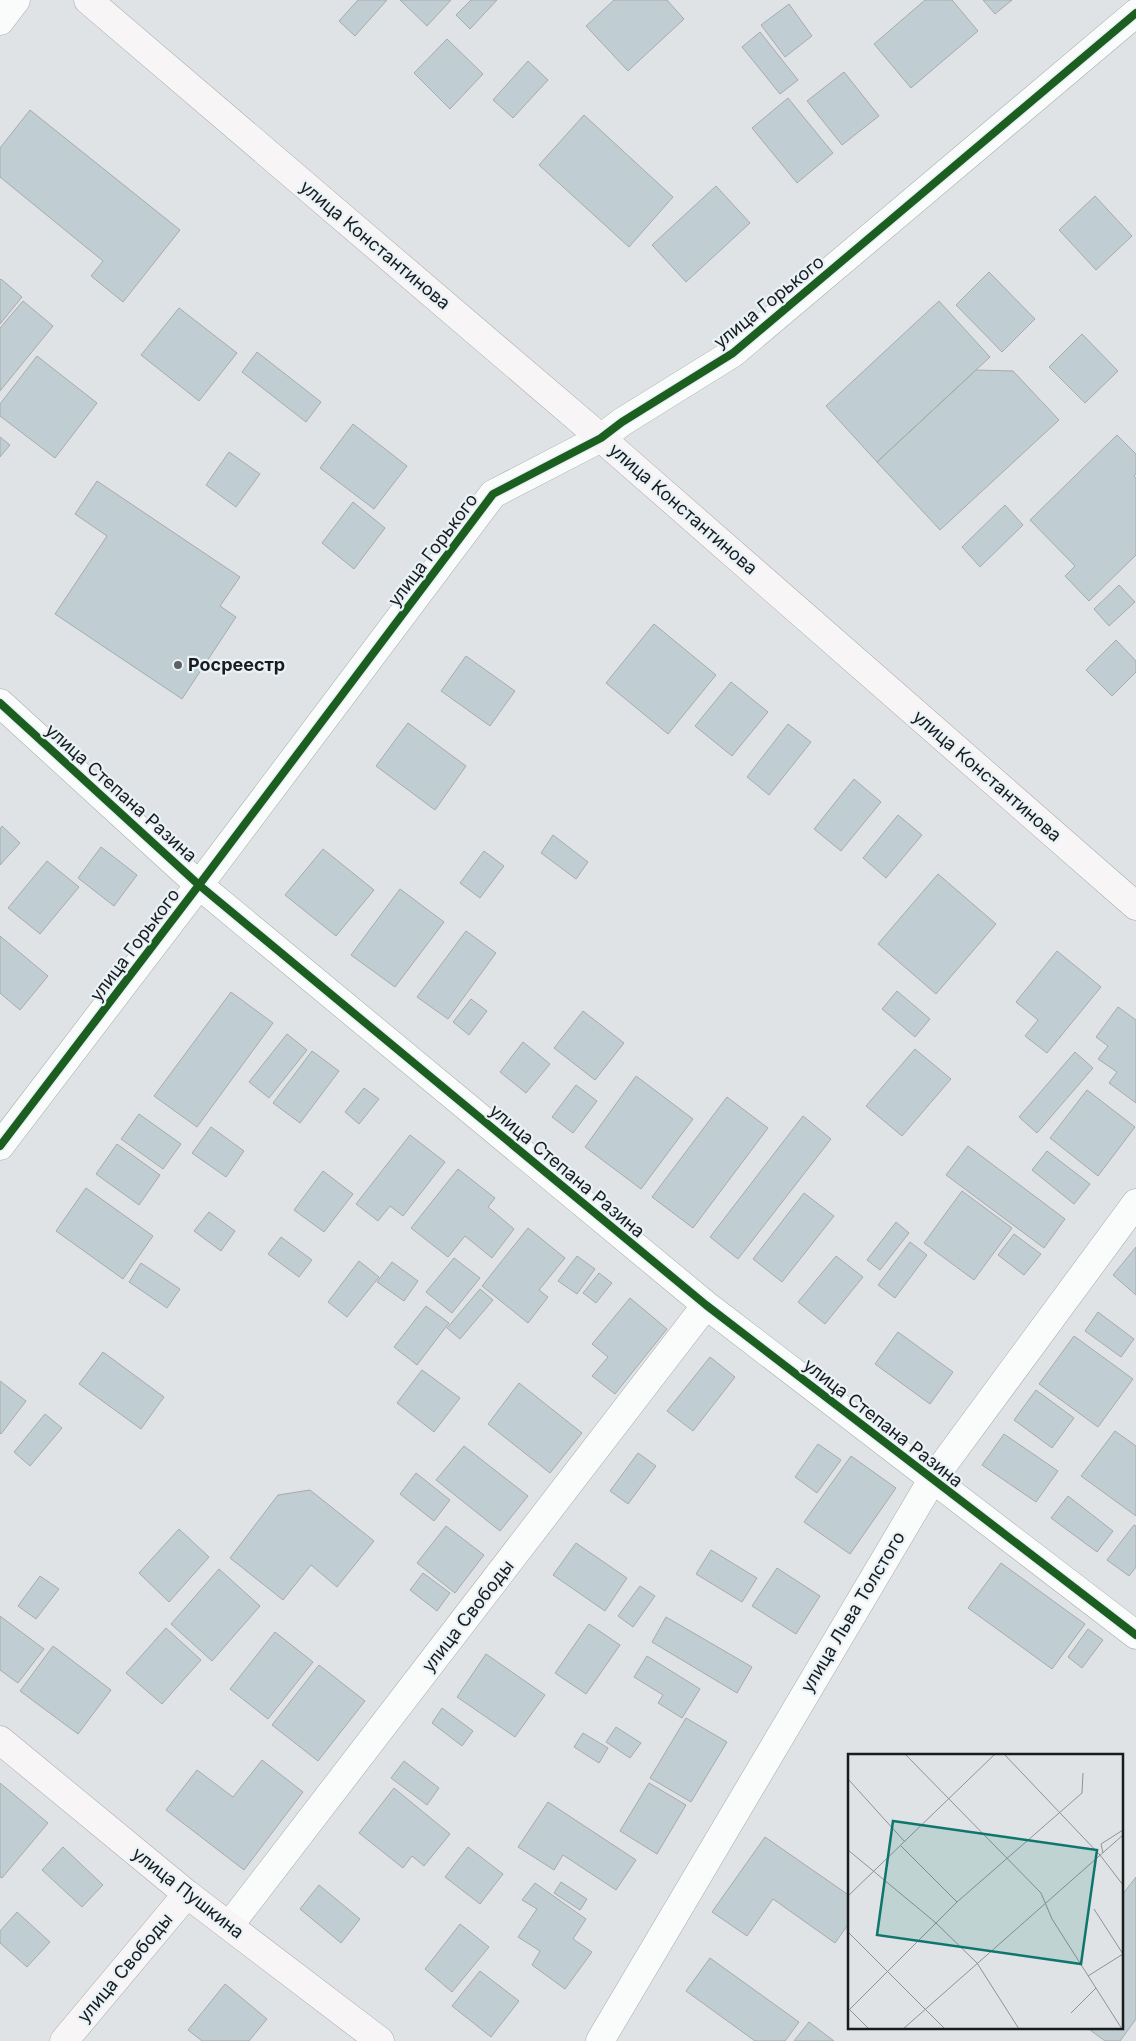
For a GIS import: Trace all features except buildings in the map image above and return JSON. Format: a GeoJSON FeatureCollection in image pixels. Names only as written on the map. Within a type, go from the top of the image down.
{"type":"FeatureCollection","features":[{"type":"Feature","properties":{"kind":"street"},"geometry":{"type":"LineString","coordinates":[[0,21],[16,0]]}},
{"type":"Feature","properties":{"kind":"street","name":"улица Константинова"},"geometry":{"type":"LineString","coordinates":[[88,0],[601,438],[1136,906]]}},
{"type":"Feature","properties":{"kind":"street","name":"улица Горького"},"geometry":{"type":"LineString","coordinates":[[0,1146],[493,494],[601,438],[622,422],[733,353],[1136,13]]}},
{"type":"Feature","properties":{"kind":"street","name":"улица Степана Разина"},"geometry":{"type":"LineString","coordinates":[[0,704],[199,885],[706,1305],[1136,1635]]}},
{"type":"Feature","properties":{"kind":"street","name":"улица Льва Толстого"},"geometry":{"type":"LineString","coordinates":[[600,2041],[932,1480],[1136,1203]]}},
{"type":"Feature","properties":{"kind":"street","name":"улица Свободы"},"geometry":{"type":"LineString","coordinates":[[229,1926],[706,1305]]}},
{"type":"Feature","properties":{"kind":"street","name":"улица Пушкина"},"geometry":{"type":"LineString","coordinates":[[0,1740],[187,1894],[380,2041]]}},
{"type":"Feature","properties":{"kind":"street","name":"улица Свободы"},"geometry":{"type":"LineString","coordinates":[[64,2041],[187,1894]]}},
{"type":"Feature","properties":{"kind":"cycle path"},"geometry":{"type":"LineString","coordinates":[[0,1146],[493,494],[601,438],[622,422],[733,353],[1136,13]]}},
{"type":"Feature","properties":{"kind":"cycle path"},"geometry":{"type":"LineString","coordinates":[[0,703],[199,885],[706,1305],[1136,1635]]}},
{"type":"Feature","properties":{"kind":"place","name":"Росреестр"},"geometry":{"type":"Point","coordinates":[178,665]}}]}
